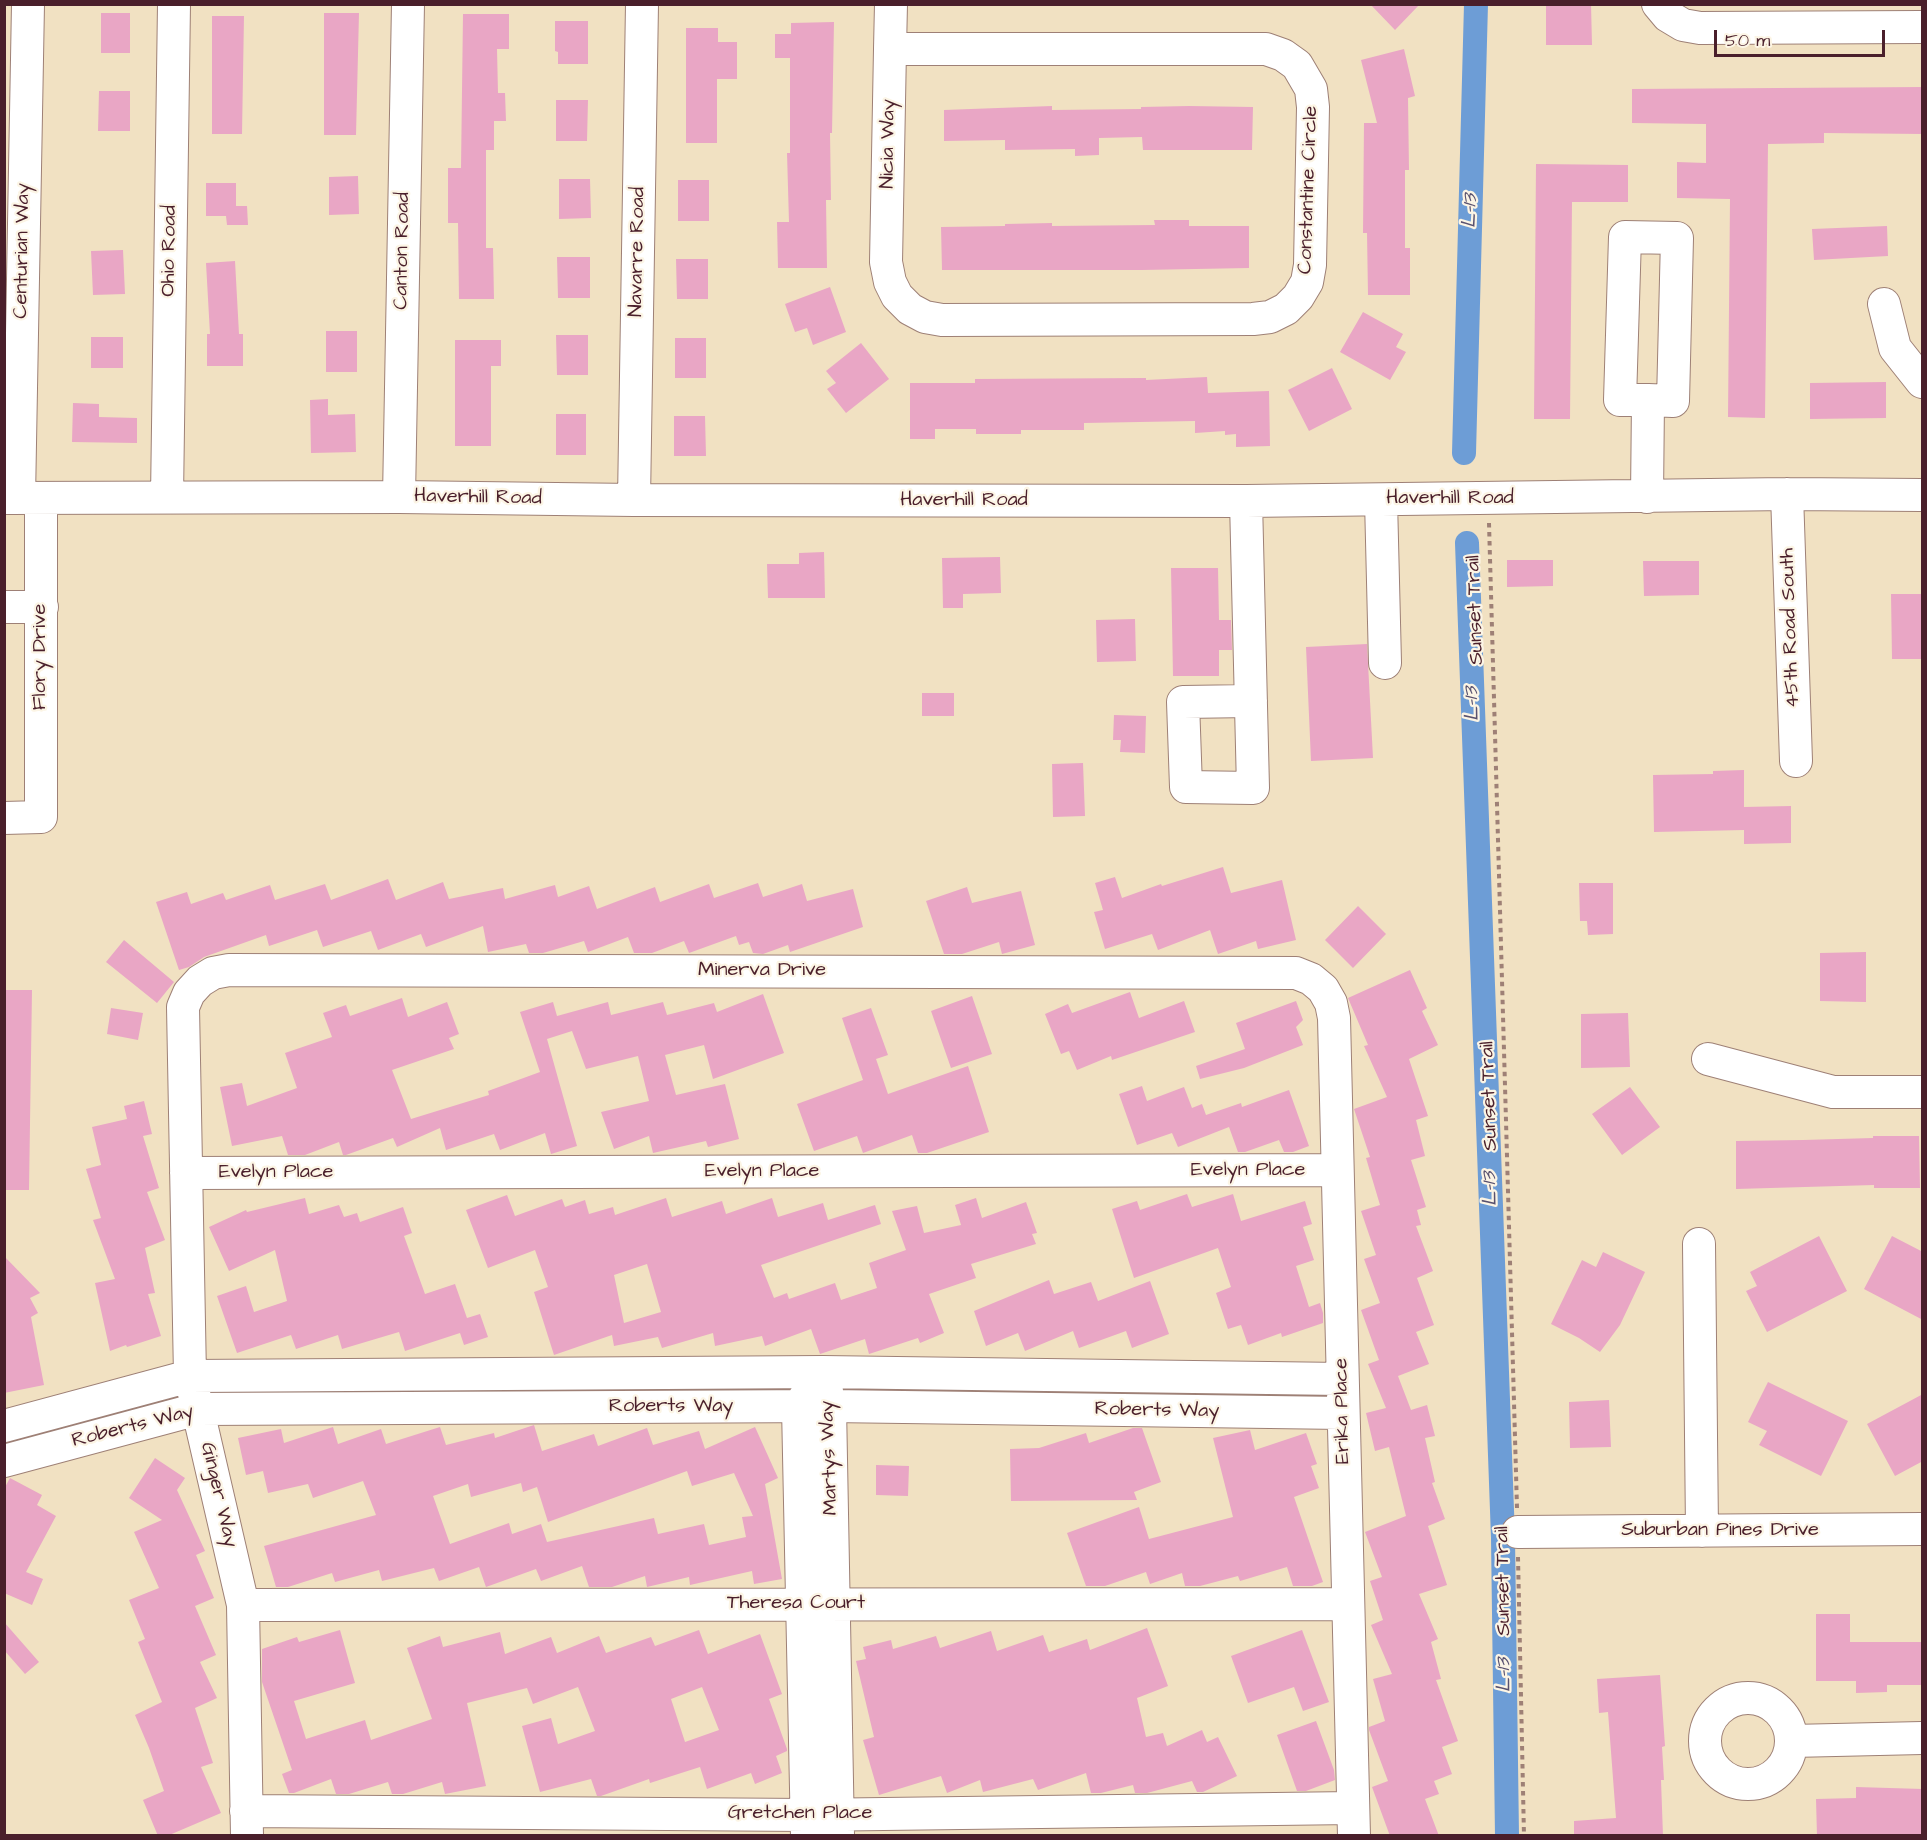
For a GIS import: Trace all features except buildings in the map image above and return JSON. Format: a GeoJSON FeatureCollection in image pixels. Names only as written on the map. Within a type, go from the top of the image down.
{"type":"FeatureCollection","features":[{"type":"Feature","properties":{"kind":"street","name":"Ohio Road"},"geometry":{"type":"LineString","coordinates":[[167,498],[174,4]]}},
{"type":"Feature","properties":{"kind":"street","name":"Canton Road"},"geometry":{"type":"LineString","coordinates":[[399,497],[408,4]]}},
{"type":"Feature","properties":{"kind":"street","name":"Navarre Road"},"geometry":{"type":"LineString","coordinates":[[634,500],[642,4]]}},
{"type":"Feature","properties":{"kind":"street","name":"Nicia Way"},"geometry":{"type":"LineString","coordinates":[[890,282],[886,262],[891,4]]}},
{"type":"Feature","properties":{"kind":"street"},"geometry":{"type":"LineString","coordinates":[[1658,4],[1668,16],[1683,25],[1700,28],[1923,27]]}},
{"type":"Feature","properties":{"kind":"street","name":"Centurian Way"},"geometry":{"type":"LineString","coordinates":[[20,11],[21,498]]}},
{"type":"Feature","properties":{"kind":"street","name":"Constantine Circle"},"geometry":{"type":"LineString","coordinates":[[890,48],[1266,49],[1282,55],[1297,65],[1311,89],[1313,106],[1310,264],[1307,282],[1298,297],[1286,309],[1270,317],[1253,320],[942,320],[925,317],[910,309],[897,296],[890,282]]}},
{"type":"Feature","properties":{"kind":"street"},"geometry":{"type":"LineString","coordinates":[[1624,237],[1677,238],[1673,401],[1648,400],[1620,400],[1624,237]]}},
{"type":"Feature","properties":{"kind":"street"},"geometry":{"type":"LineString","coordinates":[[1884,304],[1895,348],[1923,382]]}},
{"type":"Feature","properties":{"kind":"street"},"geometry":{"type":"LineString","coordinates":[[1647,497],[1648,400]]}},
{"type":"Feature","properties":{"kind":"street","name":"Haverhill Road"},"geometry":{"type":"LineString","coordinates":[[21,498],[399,497],[634,500],[1246,501],[1787,494],[1923,495]]}},
{"type":"Feature","properties":{"kind":"street","name":"45th Road South"},"geometry":{"type":"LineString","coordinates":[[1787,494],[1796,761]]}},
{"type":"Feature","properties":{"kind":"street","name":"Flory Drive"},"geometry":{"type":"LineString","coordinates":[[4,818],[41,817],[42,607],[21,498]]}},
{"type":"Feature","properties":{"kind":"street"},"geometry":{"type":"LineString","coordinates":[[1381,500],[1386,663]]}},
{"type":"Feature","properties":{"kind":"street"},"geometry":{"type":"LineString","coordinates":[[1246,501],[1251,701]]}},
{"type":"Feature","properties":{"kind":"street"},"geometry":{"type":"LineString","coordinates":[[4,606],[42,607]]}},
{"type":"Feature","properties":{"kind":"street","name":"Minerva Drive"},"geometry":{"type":"LineString","coordinates":[[200,981],[213,973],[229,970],[1296,973],[1311,979],[1323,989]]}},
{"type":"Feature","properties":{"kind":"street","name":"Ginger Way"},"geometry":{"type":"LineString","coordinates":[[200,981],[189,993],[183,1007],[190,1376],[243,1605],[247,1823]]}},
{"type":"Feature","properties":{"kind":"street","name":"Erika Place"},"geometry":{"type":"LineString","coordinates":[[1323,989],[1331,1002],[1334,1018],[1353,1822]]}},
{"type":"Feature","properties":{"kind":"street"},"geometry":{"type":"LineString","coordinates":[[1708,1059],[1833,1092],[1923,1092]]}},
{"type":"Feature","properties":{"kind":"street","name":"Evelyn Place"},"geometry":{"type":"LineString","coordinates":[[186,1173],[1337,1170]]}},
{"type":"Feature","properties":{"kind":"street"},"geometry":{"type":"LineString","coordinates":[[1699,1244],[1702,1531]]}},
{"type":"Feature","properties":{"kind":"street","name":"Roberts Way"},"geometry":{"type":"LineString","coordinates":[[4,1426],[190,1376],[823,1372],[1342,1379]]}},
{"type":"Feature","properties":{"kind":"street","name":"Martys Way"},"geometry":{"type":"LineString","coordinates":[[823,1372],[830,1406],[838,1825]]}},
{"type":"Feature","properties":{"kind":"street","name":"Martys Way"},"geometry":{"type":"LineString","coordinates":[[806,1825],[798,1407],[823,1372]]}},
{"type":"Feature","properties":{"kind":"street","name":"Roberts Way"},"geometry":{"type":"LineString","coordinates":[[4,1461],[198,1409],[830,1406],[1343,1413]]}},
{"type":"Feature","properties":{"kind":"street","name":"Suburban Pines Drive"},"geometry":{"type":"LineString","coordinates":[[1518,1532],[1923,1529]]}},
{"type":"Feature","properties":{"kind":"street","name":"Theresa Court"},"geometry":{"type":"LineString","coordinates":[[243,1605],[1348,1604]]}},
{"type":"Feature","properties":{"kind":"street"},"geometry":{"type":"LineString","coordinates":[[1792,1740],[1923,1738]]}},
{"type":"Feature","properties":{"kind":"street","name":"Gretchen Place"},"geometry":{"type":"LineString","coordinates":[[247,1823],[838,1825],[1353,1822]]}},
{"type":"Feature","properties":{"kind":"path","name":"Sunset Trail"},"geometry":{"type":"LineString","coordinates":[[1488,499],[1518,1532],[1524,1836]]}},
{"type":"Feature","properties":{"kind":"waterway","name":"L-13"},"geometry":{"type":"LineString","coordinates":[[1464,453],[1476,4]]}},
{"type":"Feature","properties":{"kind":"waterway","name":"L-13"},"geometry":{"type":"LineString","coordinates":[[1467,543],[1503,1538],[1507,1836]]}}]}
